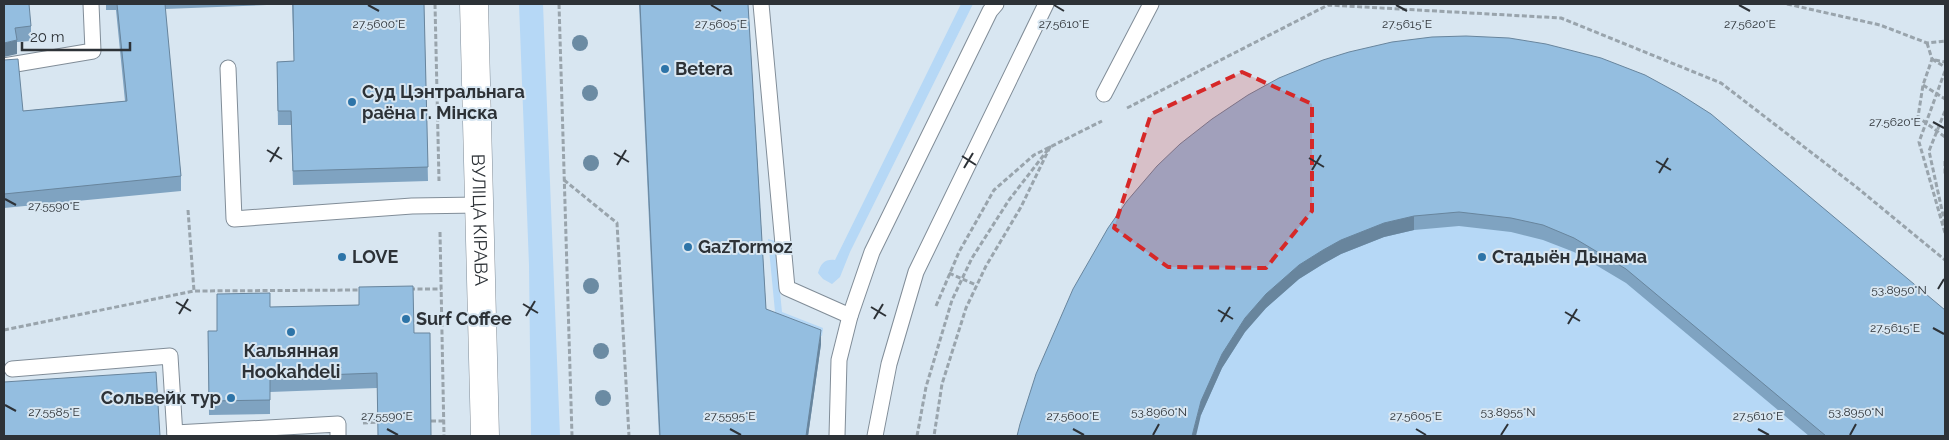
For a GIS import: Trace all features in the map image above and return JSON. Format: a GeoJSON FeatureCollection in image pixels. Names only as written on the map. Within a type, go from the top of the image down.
{"type":"FeatureCollection","features":[{"type":"Feature","properties":{"kind":"main road","name":"ВУЛІЦА КІРАВА"},"geometry":{"type":"LineString","coordinates":[[474,4],[485,436]]}},
{"type":"Feature","properties":{"kind":"lane"},"geometry":{"type":"LineString","coordinates":[[4,66],[93,51],[91,4]]}},
{"type":"Feature","properties":{"kind":"lane"},"geometry":{"type":"LineString","coordinates":[[761,4],[787,288],[850,316]]}},
{"type":"Feature","properties":{"kind":"lane"},"geometry":{"type":"LineString","coordinates":[[837,436],[839,360],[850,316],[872,252],[986,20],[996,4]]}},
{"type":"Feature","properties":{"kind":"lane"},"geometry":{"type":"LineString","coordinates":[[875,436],[889,364],[916,272],[1046,4]]}},
{"type":"Feature","properties":{"kind":"lane"},"geometry":{"type":"LineString","coordinates":[[1104,94],[1151,4]]}},
{"type":"Feature","properties":{"kind":"lane"},"geometry":{"type":"LineString","coordinates":[[228,68],[234,219],[412,206],[479,204]]}},
{"type":"Feature","properties":{"kind":"lane"},"geometry":{"type":"LineString","coordinates":[[12,369],[170,356],[175,435],[338,424],[338,436]]}},
{"type":"Feature","properties":{"kind":"path"},"geometry":{"type":"LineString","coordinates":[[559,4],[572,436]]}},
{"type":"Feature","properties":{"kind":"path"},"geometry":{"type":"LineString","coordinates":[[1787,4],[1880,25],[1927,43],[1945,41]]}},
{"type":"Feature","properties":{"kind":"path"},"geometry":{"type":"LineString","coordinates":[[1120,112],[1328,5],[1561,18],[1721,83],[1856,186],[1945,260]]}},
{"type":"Feature","properties":{"kind":"path"},"geometry":{"type":"LineString","coordinates":[[1927,43],[1932,59],[1945,69],[1919,142],[1945,233]]}},
{"type":"Feature","properties":{"kind":"path"},"geometry":{"type":"LineString","coordinates":[[1932,59],[1945,62]]}},
{"type":"Feature","properties":{"kind":"path"},"geometry":{"type":"LineString","coordinates":[[1932,59],[1923,85],[1918,118],[1945,137]]}},
{"type":"Feature","properties":{"kind":"path"},"geometry":{"type":"LineString","coordinates":[[1923,85],[1945,99]]}},
{"type":"Feature","properties":{"kind":"path"},"geometry":{"type":"LineString","coordinates":[[1945,111],[1929,151],[1945,224]]}},
{"type":"Feature","properties":{"kind":"path"},"geometry":{"type":"LineString","coordinates":[[940,294],[948,273],[994,190],[1034,155],[1102,120]]}},
{"type":"Feature","properties":{"kind":"path"},"geometry":{"type":"LineString","coordinates":[[917,436],[926,387],[952,300],[972,258],[1009,200],[1050,147]]}},
{"type":"Feature","properties":{"kind":"path"},"geometry":{"type":"LineString","coordinates":[[934,436],[942,384],[966,308],[986,266],[1021,207],[1050,147]]}},
{"type":"Feature","properties":{"kind":"path"},"geometry":{"type":"LineString","coordinates":[[1945,161],[1945,174]]}},
{"type":"Feature","properties":{"kind":"path"},"geometry":{"type":"LineString","coordinates":[[563,180],[617,223],[629,436]]}},
{"type":"Feature","properties":{"kind":"path"},"geometry":{"type":"LineString","coordinates":[[188,210],[194,291]]}},
{"type":"Feature","properties":{"kind":"path"},"geometry":{"type":"LineString","coordinates":[[948,273],[976,286]]}},
{"type":"Feature","properties":{"kind":"path"},"geometry":{"type":"LineString","coordinates":[[403,290],[441,289]]}},
{"type":"Feature","properties":{"kind":"path"},"geometry":{"type":"LineString","coordinates":[[4,330],[194,291],[363,290]]}},
{"type":"Feature","properties":{"kind":"path"},"geometry":{"type":"LineString","coordinates":[[431,421],[444,421]]}},
{"type":"Feature","properties":{"kind":"highlighted area"},"geometry":{"type":"Polygon","coordinates":[[[1242,72],[1312,104],[1312,211],[1266,268],[1168,267],[1114,228],[1151,114],[1242,72]]]}},
{"type":"Feature","properties":{"kind":"shaded area"},"geometry":{"type":"Polygon","coordinates":[[[519,4],[543,4],[560,436],[531,436],[529,265],[519,4]]]}},
{"type":"Feature","properties":{"kind":"shaded area"},"geometry":{"type":"Polygon","coordinates":[[[961,4],[973,4],[850,252],[840,277],[832,284],[823,279],[818,273],[824,262],[835,260],[961,4]]]}},
{"type":"Feature","properties":{"kind":"shaded area"},"geometry":{"type":"Polygon","coordinates":[[[1279,93],[1945,436],[1021,436],[1279,93]]]}},
{"type":"Feature","properties":{"kind":"shaded area"},"geometry":{"type":"Polygon","coordinates":[[[768,239],[775,241],[782,312],[823,328],[822,336],[776,322],[768,239]]]}},
{"type":"Feature","properties":{"kind":"building"},"geometry":{"type":"Polygon","coordinates":[[[4,4],[29,4],[31,26],[15,28],[17,40],[4,43],[4,4]]]}},
{"type":"Feature","properties":{"kind":"building"},"geometry":{"type":"Polygon","coordinates":[[[117,4],[165,4],[181,176],[4,194],[4,60],[18,59],[23,111],[127,101],[117,4]]]}},
{"type":"Feature","properties":{"kind":"building","name":"Суд Цэнтральнага раёна г. Мінска"},"geometry":{"type":"Polygon","coordinates":[[[293,4],[424,4],[428,167],[293,171],[291,111],[278,111],[277,62],[294,61],[293,4]]]}},
{"type":"Feature","properties":{"kind":"building"},"geometry":{"type":"Polygon","coordinates":[[[640,4],[748,4],[766,309],[821,330],[806,436],[660,436],[640,4]]]}},
{"type":"Feature","properties":{"kind":"building","name":"Стадыён Дынама"},"geometry":{"type":"Polygon","coordinates":[[[1432,37],[1509,38],[1546,44],[1601,58],[1645,75],[1711,114],[1945,310],[1945,436],[1826,436],[1626,269],[1574,238],[1543,225],[1511,218],[1459,212],[1414,216],[1384,223],[1341,240],[1299,265],[1266,294],[1245,318],[1222,354],[1201,401],[1192,436],[1017,436],[1036,374],[1073,289],[1108,228],[1127,201],[1157,166],[1180,144],[1212,119],[1248,95],[1279,78],[1323,60],[1392,42],[1432,37]]]}},
{"type":"Feature","properties":{"kind":"building"},"geometry":{"type":"Polygon","coordinates":[[[413,286],[414,333],[430,333],[431,436],[378,436],[377,373],[270,377],[270,400],[209,401],[208,331],[217,331],[217,294],[270,293],[270,307],[359,305],[359,287],[413,286]]]}},
{"type":"Feature","properties":{"kind":"building"},"geometry":{"type":"Polygon","coordinates":[[[156,372],[160,436],[4,436],[4,382],[156,372]]]}},
{"type":"Feature","properties":{"kind":"place","name":"Betera"},"geometry":{"type":"Point","coordinates":[665,69]}},
{"type":"Feature","properties":{"kind":"place","name":"Суд Цэнтральнага раёна г. Мінска"},"geometry":{"type":"Point","coordinates":[352,102]}},
{"type":"Feature","properties":{"kind":"place","name":"GazTormoz"},"geometry":{"type":"Point","coordinates":[688,247]}},
{"type":"Feature","properties":{"kind":"place","name":"LOVE"},"geometry":{"type":"Point","coordinates":[342,257]}},
{"type":"Feature","properties":{"kind":"place","name":"Стадыён Дынама"},"geometry":{"type":"Point","coordinates":[1482,257]}},
{"type":"Feature","properties":{"kind":"place","name":"Surf Coffee"},"geometry":{"type":"Point","coordinates":[406,319]}},
{"type":"Feature","properties":{"kind":"place","name":"Кальянная Hookahdeli"},"geometry":{"type":"Point","coordinates":[291,332]}},
{"type":"Feature","properties":{"kind":"place","name":"Сольвейк тур"},"geometry":{"type":"Point","coordinates":[231,398]}}]}
